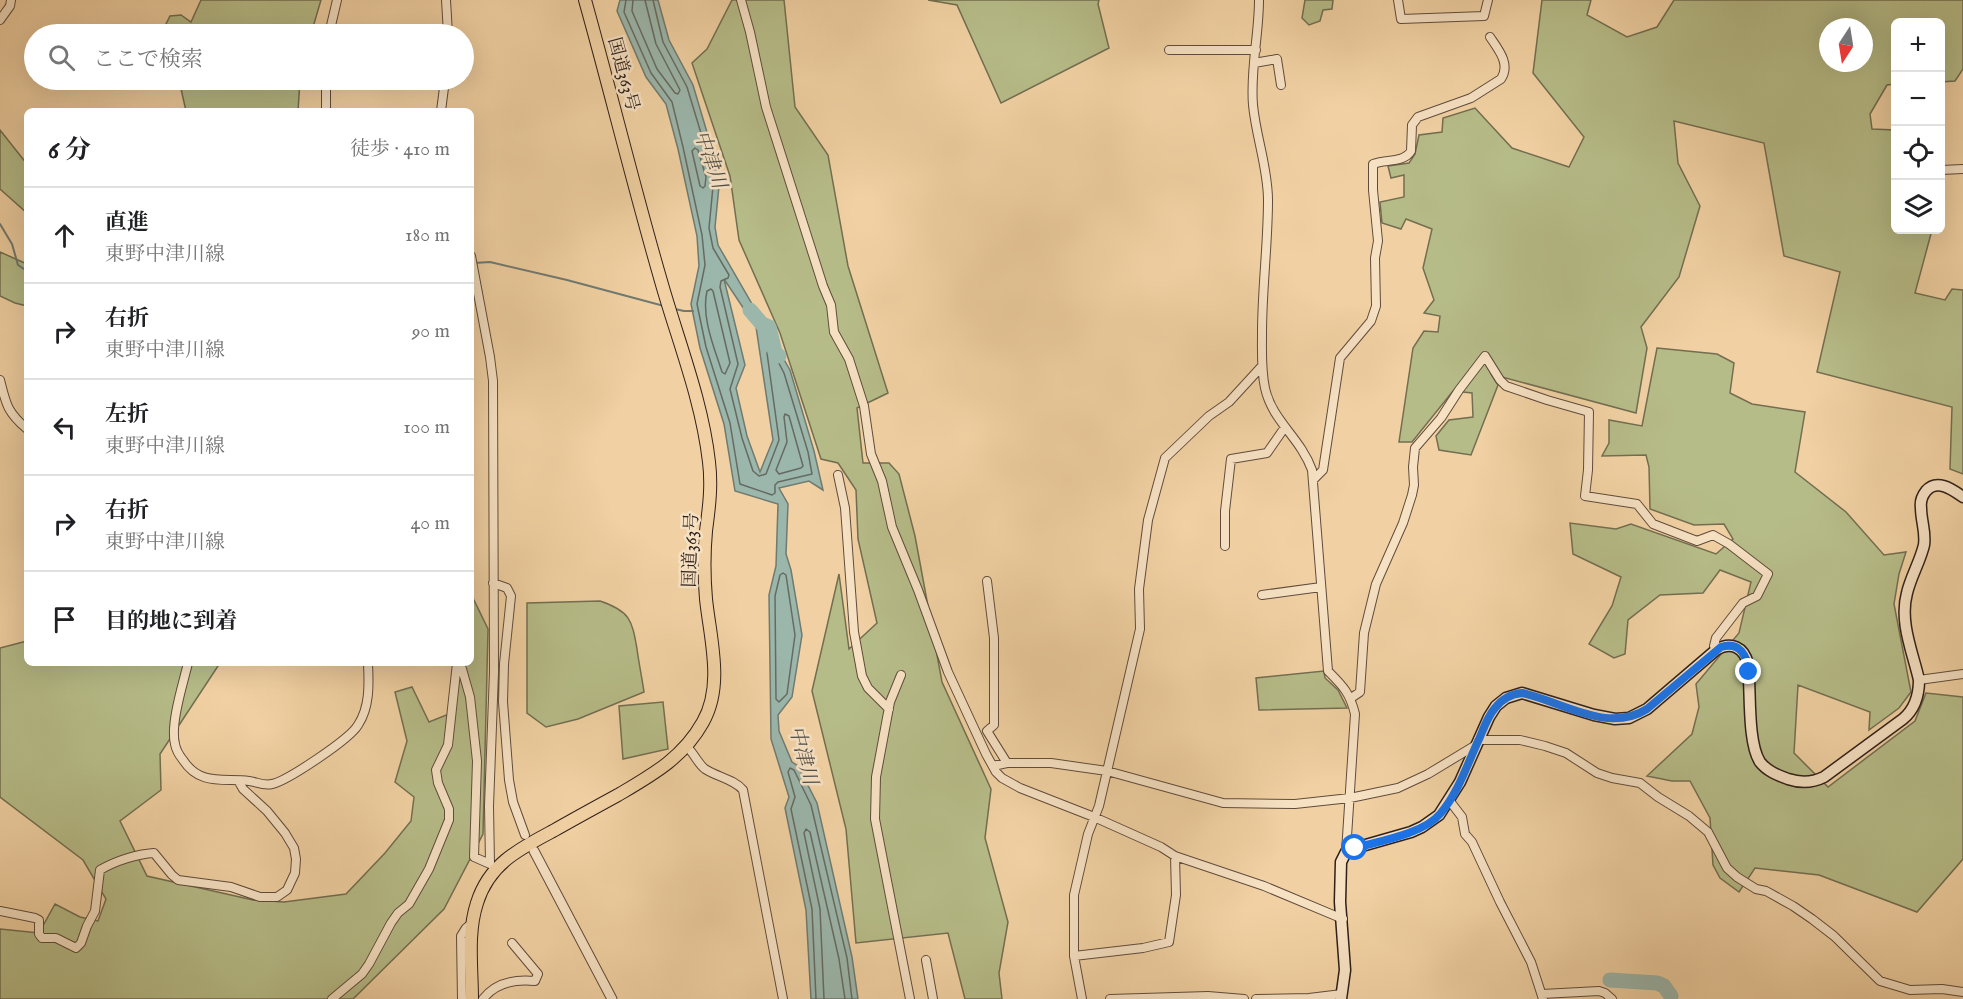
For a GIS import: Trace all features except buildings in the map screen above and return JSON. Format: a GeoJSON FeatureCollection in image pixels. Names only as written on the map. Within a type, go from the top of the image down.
{"type":"FeatureCollection","features":[{"type":"Feature","properties":{"kind":"highway","name":"国道363号"},"geometry":{"type":"LineString","coordinates":[[472,999],[471,923],[482,889],[493,866],[663,768],[687,747],[708,712],[713,686],[713,658],[704,558],[711,491],[702,419],[661,281],[585,0]]}},
{"type":"Feature","properties":{"kind":"main road"},"geometry":{"type":"LineString","coordinates":[[1342,996],[1345,970],[1340,902],[1341,862],[1346,852],[1422,827],[1439,816],[1460,782],[1496,706],[1506,698],[1518,693],[1530,694],[1576,711],[1623,719],[1635,716],[1647,709],[1716,650],[1731,645],[1744,654],[1749,672],[1753,740],[1757,756],[1770,771],[1797,782],[1824,777],[1909,714],[1917,701],[1919,680],[1905,616],[1907,592],[1924,544],[1921,498],[1929,488],[1935,485],[1950,488],[1963,497]]}},
{"type":"Feature","properties":{"kind":"street"},"geometry":{"type":"LineString","coordinates":[[0,20],[10,6],[11,0]]}},
{"type":"Feature","properties":{"kind":"street"},"geometry":{"type":"LineString","coordinates":[[331,24],[337,0]]}},
{"type":"Feature","properties":{"kind":"street"},"geometry":{"type":"LineString","coordinates":[[446,0],[447,24]]}},
{"type":"Feature","properties":{"kind":"street"},"geometry":{"type":"LineString","coordinates":[[741,0],[769,117],[823,286],[831,304],[834,332],[849,359],[864,406],[871,454],[882,481],[892,527],[948,672],[993,766],[1002,778],[1020,788],[1094,817],[1161,847],[1175,856],[1264,886],[1342,919]]}},
{"type":"Feature","properties":{"kind":"street"},"geometry":{"type":"LineString","coordinates":[[1259,0],[1253,106],[1268,199],[1262,294],[1262,366],[1269,403],[1307,456],[1313,480],[1328,671],[1344,687],[1351,698],[1355,714],[1346,852]]}},
{"type":"Feature","properties":{"kind":"street"},"geometry":{"type":"LineString","coordinates":[[1398,0],[1401,19],[1484,16],[1488,0]]}},
{"type":"Feature","properties":{"kind":"street"},"geometry":{"type":"LineString","coordinates":[[1313,480],[1323,470],[1340,358],[1371,321],[1376,306],[1375,258],[1378,241],[1373,164],[1410,155],[1412,125],[1418,117],[1471,98],[1501,79],[1505,63],[1490,37]]}},
{"type":"Feature","properties":{"kind":"street"},"geometry":{"type":"LineString","coordinates":[[1169,50],[1256,50]]}},
{"type":"Feature","properties":{"kind":"street"},"geometry":{"type":"LineString","coordinates":[[1254,63],[1277,59],[1281,85]]}},
{"type":"Feature","properties":{"kind":"street"},"geometry":{"type":"LineString","coordinates":[[326,90],[326,108]]}},
{"type":"Feature","properties":{"kind":"street"},"geometry":{"type":"LineString","coordinates":[[441,108],[444,90]]}},
{"type":"Feature","properties":{"kind":"street"},"geometry":{"type":"LineString","coordinates":[[1945,170],[1963,169]]}},
{"type":"Feature","properties":{"kind":"street"},"geometry":{"type":"LineString","coordinates":[[474,272],[493,381],[494,672],[489,806],[493,866]]}},
{"type":"Feature","properties":{"kind":"street"},"geometry":{"type":"LineString","coordinates":[[1351,698],[1360,692],[1364,633],[1376,584],[1403,524],[1412,495],[1415,448],[1441,418],[1485,356],[1506,386],[1589,412],[1585,496],[1636,504],[1653,524],[1697,541],[1713,535],[1729,544],[1767,574],[1757,597],[1743,603],[1716,638],[1714,646],[1716,650]]}},
{"type":"Feature","properties":{"kind":"street"},"geometry":{"type":"LineString","coordinates":[[1082,999],[1074,956],[1074,895],[1084,851],[1099,807],[1140,629],[1139,589],[1148,520],[1165,458],[1209,416],[1229,402],[1262,366]]}},
{"type":"Feature","properties":{"kind":"street"},"geometry":{"type":"LineString","coordinates":[[0,380],[7,407],[24,427]]}},
{"type":"Feature","properties":{"kind":"street"},"geometry":{"type":"LineString","coordinates":[[1225,546],[1225,511],[1231,459],[1266,453],[1285,427]]}},
{"type":"Feature","properties":{"kind":"street"},"geometry":{"type":"LineString","coordinates":[[838,476],[845,508],[854,632],[862,676],[868,688],[889,709]]}},
{"type":"Feature","properties":{"kind":"street"},"geometry":{"type":"LineString","coordinates":[[987,581],[994,638],[994,725],[987,731],[1006,763]]}},
{"type":"Feature","properties":{"kind":"street"},"geometry":{"type":"LineString","coordinates":[[493,583],[507,588],[511,596],[504,664],[503,702],[509,780],[513,802],[525,835]]}},
{"type":"Feature","properties":{"kind":"street"},"geometry":{"type":"LineString","coordinates":[[1262,595],[1321,586]]}},
{"type":"Feature","properties":{"kind":"street"},"geometry":{"type":"LineString","coordinates":[[187,666],[174,726],[178,753],[195,774],[207,779],[248,781],[262,785],[281,781],[347,738],[359,725],[369,687],[368,666]]}},
{"type":"Feature","properties":{"kind":"street"},"geometry":{"type":"LineString","coordinates":[[332,999],[362,974],[391,923],[412,899],[429,870],[449,820],[449,809],[438,783],[436,770],[448,745],[457,666]]}},
{"type":"Feature","properties":{"kind":"street"},"geometry":{"type":"LineString","coordinates":[[460,666],[470,697],[477,761],[474,856],[493,866]]}},
{"type":"Feature","properties":{"kind":"street"},"geometry":{"type":"LineString","coordinates":[[901,675],[889,709],[876,777],[875,819],[910,999]]}},
{"type":"Feature","properties":{"kind":"street"},"geometry":{"type":"LineString","coordinates":[[1919,680],[1963,675]]}},
{"type":"Feature","properties":{"kind":"street"},"geometry":{"type":"LineString","coordinates":[[993,766],[1006,763],[1052,763],[1107,771],[1223,803],[1294,804],[1350,798],[1398,788],[1428,774],[1477,742],[1520,741],[1545,746],[1566,753],[1597,772],[1612,778],[1640,783],[1689,816],[1708,832],[1727,868],[1737,877],[1756,889],[1766,891],[1784,901],[1812,919],[1834,936],[1880,981],[1910,990],[1953,995],[1963,992]]}},
{"type":"Feature","properties":{"kind":"street"},"geometry":{"type":"LineString","coordinates":[[687,747],[702,767],[738,784],[743,790],[783,999]]}},
{"type":"Feature","properties":{"kind":"street"},"geometry":{"type":"LineString","coordinates":[[0,911],[35,918],[39,920],[39,934],[42,938],[56,939],[76,948],[81,944],[95,911],[100,870],[153,853],[178,879],[231,887],[260,897],[277,897],[287,890],[292,878],[296,859],[294,848],[265,808],[243,789],[239,782]]}},
{"type":"Feature","properties":{"kind":"street"},"geometry":{"type":"LineString","coordinates":[[1449,800],[1462,817],[1465,834],[1472,842],[1531,962],[1543,997],[1599,991],[1612,999]]}},
{"type":"Feature","properties":{"kind":"street"},"geometry":{"type":"LineString","coordinates":[[534,851],[612,999]]}},
{"type":"Feature","properties":{"kind":"street"},"geometry":{"type":"LineString","coordinates":[[1074,956],[1143,948],[1169,942],[1176,895],[1175,856]]}},
{"type":"Feature","properties":{"kind":"street"},"geometry":{"type":"LineString","coordinates":[[462,999],[461,936],[471,923]]}},
{"type":"Feature","properties":{"kind":"street"},"geometry":{"type":"LineString","coordinates":[[483,999],[491,989],[507,982],[535,981],[538,974],[512,943]]}},
{"type":"Feature","properties":{"kind":"street"},"geometry":{"type":"LineString","coordinates":[[926,960],[933,999]]}},
{"type":"Feature","properties":{"kind":"street"},"geometry":{"type":"LineString","coordinates":[[1110,999],[1208,996],[1244,999]]}},
{"type":"Feature","properties":{"kind":"street"},"geometry":{"type":"LineString","coordinates":[[1256,999],[1342,996]]}},
{"type":"Feature","properties":{"kind":"green space"},"geometry":{"type":"Polygon","coordinates":[[[201,0],[321,0],[314,24],[166,24],[170,16],[181,15],[191,22],[201,0]]]}},
{"type":"Feature","properties":{"kind":"green space"},"geometry":{"type":"Polygon","coordinates":[[[732,0],[784,0],[795,107],[828,155],[848,266],[888,393],[857,408],[863,463],[889,463],[899,474],[915,536],[942,682],[991,789],[985,838],[1008,922],[999,973],[1002,999],[965,999],[948,933],[856,943],[846,829],[812,691],[839,574],[849,649],[877,623],[858,539],[856,490],[838,463],[821,459],[780,333],[739,240],[730,176],[692,63],[707,49],[732,0]]]}},
{"type":"Feature","properties":{"kind":"green space"},"geometry":{"type":"Polygon","coordinates":[[[928,0],[1099,0],[1109,48],[1001,103],[957,5],[928,0]]]}},
{"type":"Feature","properties":{"kind":"green space"},"geometry":{"type":"Polygon","coordinates":[[[1305,0],[1333,0],[1332,9],[1323,10],[1320,21],[1309,25],[1302,18],[1305,0]]]}},
{"type":"Feature","properties":{"kind":"green space"},"geometry":{"type":"Polygon","coordinates":[[[1542,0],[1591,0],[1587,15],[1627,37],[1657,27],[1674,0],[1963,0],[1963,69],[1955,81],[1945,82],[1945,18],[1891,18],[1891,84],[1887,85],[1870,114],[1872,129],[1891,130],[1891,234],[1931,234],[1915,293],[1945,300],[1952,289],[1963,290],[1963,474],[1950,469],[1952,407],[1817,372],[1840,272],[1784,256],[1764,143],[1674,121],[1678,163],[1700,206],[1679,277],[1641,327],[1647,348],[1636,413],[1491,374],[1498,385],[1471,455],[1439,450],[1436,436],[1449,420],[1473,417],[1472,393],[1453,391],[1412,442],[1399,442],[1413,348],[1424,331],[1438,332],[1440,316],[1424,313],[1434,300],[1423,268],[1432,229],[1406,219],[1401,229],[1382,223],[1380,202],[1404,197],[1404,175],[1391,178],[1388,166],[1409,163],[1415,154],[1419,135],[1442,132],[1443,118],[1475,108],[1512,148],[1569,167],[1584,137],[1533,73],[1542,0]]]}},
{"type":"Feature","properties":{"kind":"green space"},"geometry":{"type":"Polygon","coordinates":[[[181,90],[299,90],[298,108],[185,108],[181,90]]]}},
{"type":"Feature","properties":{"kind":"green space"},"geometry":{"type":"Polygon","coordinates":[[[0,130],[24,160],[24,210],[0,189],[0,130]]]}},
{"type":"Feature","properties":{"kind":"green space"},"geometry":{"type":"Polygon","coordinates":[[[0,252],[24,263],[24,305],[0,296],[0,252]]]}},
{"type":"Feature","properties":{"kind":"green space"},"geometry":{"type":"Polygon","coordinates":[[[1657,348],[1717,354],[1734,363],[1730,393],[1752,404],[1805,412],[1795,472],[1846,512],[1884,555],[1906,552],[1899,574],[1894,604],[1911,692],[1899,708],[1869,730],[1870,712],[1798,685],[1794,753],[1828,787],[1915,721],[1926,693],[1963,697],[1963,859],[1917,912],[1819,875],[1755,868],[1739,892],[1720,878],[1713,865],[1710,818],[1690,781],[1672,781],[1647,776],[1692,734],[1699,707],[1696,684],[1739,633],[1751,582],[1720,570],[1703,593],[1660,595],[1628,620],[1625,654],[1614,658],[1589,644],[1612,606],[1621,577],[1573,554],[1570,523],[1616,529],[1631,524],[1716,554],[1733,539],[1724,524],[1694,525],[1650,509],[1649,467],[1646,455],[1602,456],[1609,443],[1609,420],[1642,426],[1657,348]]]}},
{"type":"Feature","properties":{"kind":"green space"},"geometry":{"type":"Polygon","coordinates":[[[474,600],[488,629],[483,834],[444,909],[353,999],[0,999],[0,929],[39,933],[55,904],[80,917],[98,921],[106,899],[83,860],[0,797],[0,648],[24,642],[24,666],[218,666],[160,754],[161,790],[120,821],[147,876],[253,900],[284,902],[346,894],[385,853],[411,821],[414,797],[395,782],[407,741],[395,692],[412,687],[429,722],[454,712],[458,666],[474,666],[474,600]]]}},
{"type":"Feature","properties":{"kind":"green space"},"geometry":{"type":"Polygon","coordinates":[[[600,601],[624,613],[631,624],[644,692],[578,719],[546,727],[527,713],[527,603],[600,601]]]}},
{"type":"Feature","properties":{"kind":"green space"},"geometry":{"type":"Polygon","coordinates":[[[1324,671],[1325,678],[1338,690],[1347,708],[1259,710],[1256,678],[1324,671]]]}},
{"type":"Feature","properties":{"kind":"green space"},"geometry":{"type":"Polygon","coordinates":[[[663,702],[668,749],[623,759],[619,706],[663,702]]]}},
{"type":"Feature","properties":{"kind":"water"},"geometry":{"type":"Polygon","coordinates":[[[620,0],[658,0],[669,40],[693,85],[720,176],[715,227],[718,245],[790,370],[814,451],[823,490],[809,481],[779,488],[788,504],[786,554],[791,570],[802,635],[792,697],[778,715],[779,731],[792,762],[798,766],[817,803],[852,957],[858,999],[811,999],[806,910],[785,808],[789,797],[771,739],[769,595],[776,566],[778,504],[735,491],[724,424],[700,348],[691,304],[699,266],[697,236],[678,149],[666,104],[646,77],[617,11],[620,0]],[[724,279],[745,365],[736,388],[747,436],[760,472],[773,440],[756,327],[724,279]]]}},
{"type":"Feature","properties":{"kind":"waterway"},"geometry":{"type":"LineString","coordinates":[[0,224],[12,244],[18,265],[24,269]]}},
{"type":"Feature","properties":{"kind":"waterway"},"geometry":{"type":"LineString","coordinates":[[474,263],[490,262],[664,306]]}},
{"type":"Feature","properties":{"kind":"waterway"},"geometry":{"type":"LineString","coordinates":[[675,309],[693,311]]}},
{"type":"Feature","properties":{"kind":"waterway","name":"中津川"},"geometry":{"type":"LineString","coordinates":[[750,310],[762,324],[769,327],[775,352],[779,356]]}},
{"type":"Feature","properties":{"kind":"waterway"},"geometry":{"type":"LineString","coordinates":[[1610,980],[1657,983],[1664,986],[1671,996]]}},
{"type":"Feature","properties":{"kind":"route"},"geometry":{"type":"LineString","coordinates":[[1355,848],[1411,832],[1439,816],[1460,782],[1492,712],[1500,702],[1512,695],[1530,694],[1576,711],[1623,719],[1635,716],[1647,709],[1721,647],[1731,645],[1741,650],[1747,658],[1749,672]]}}]}
